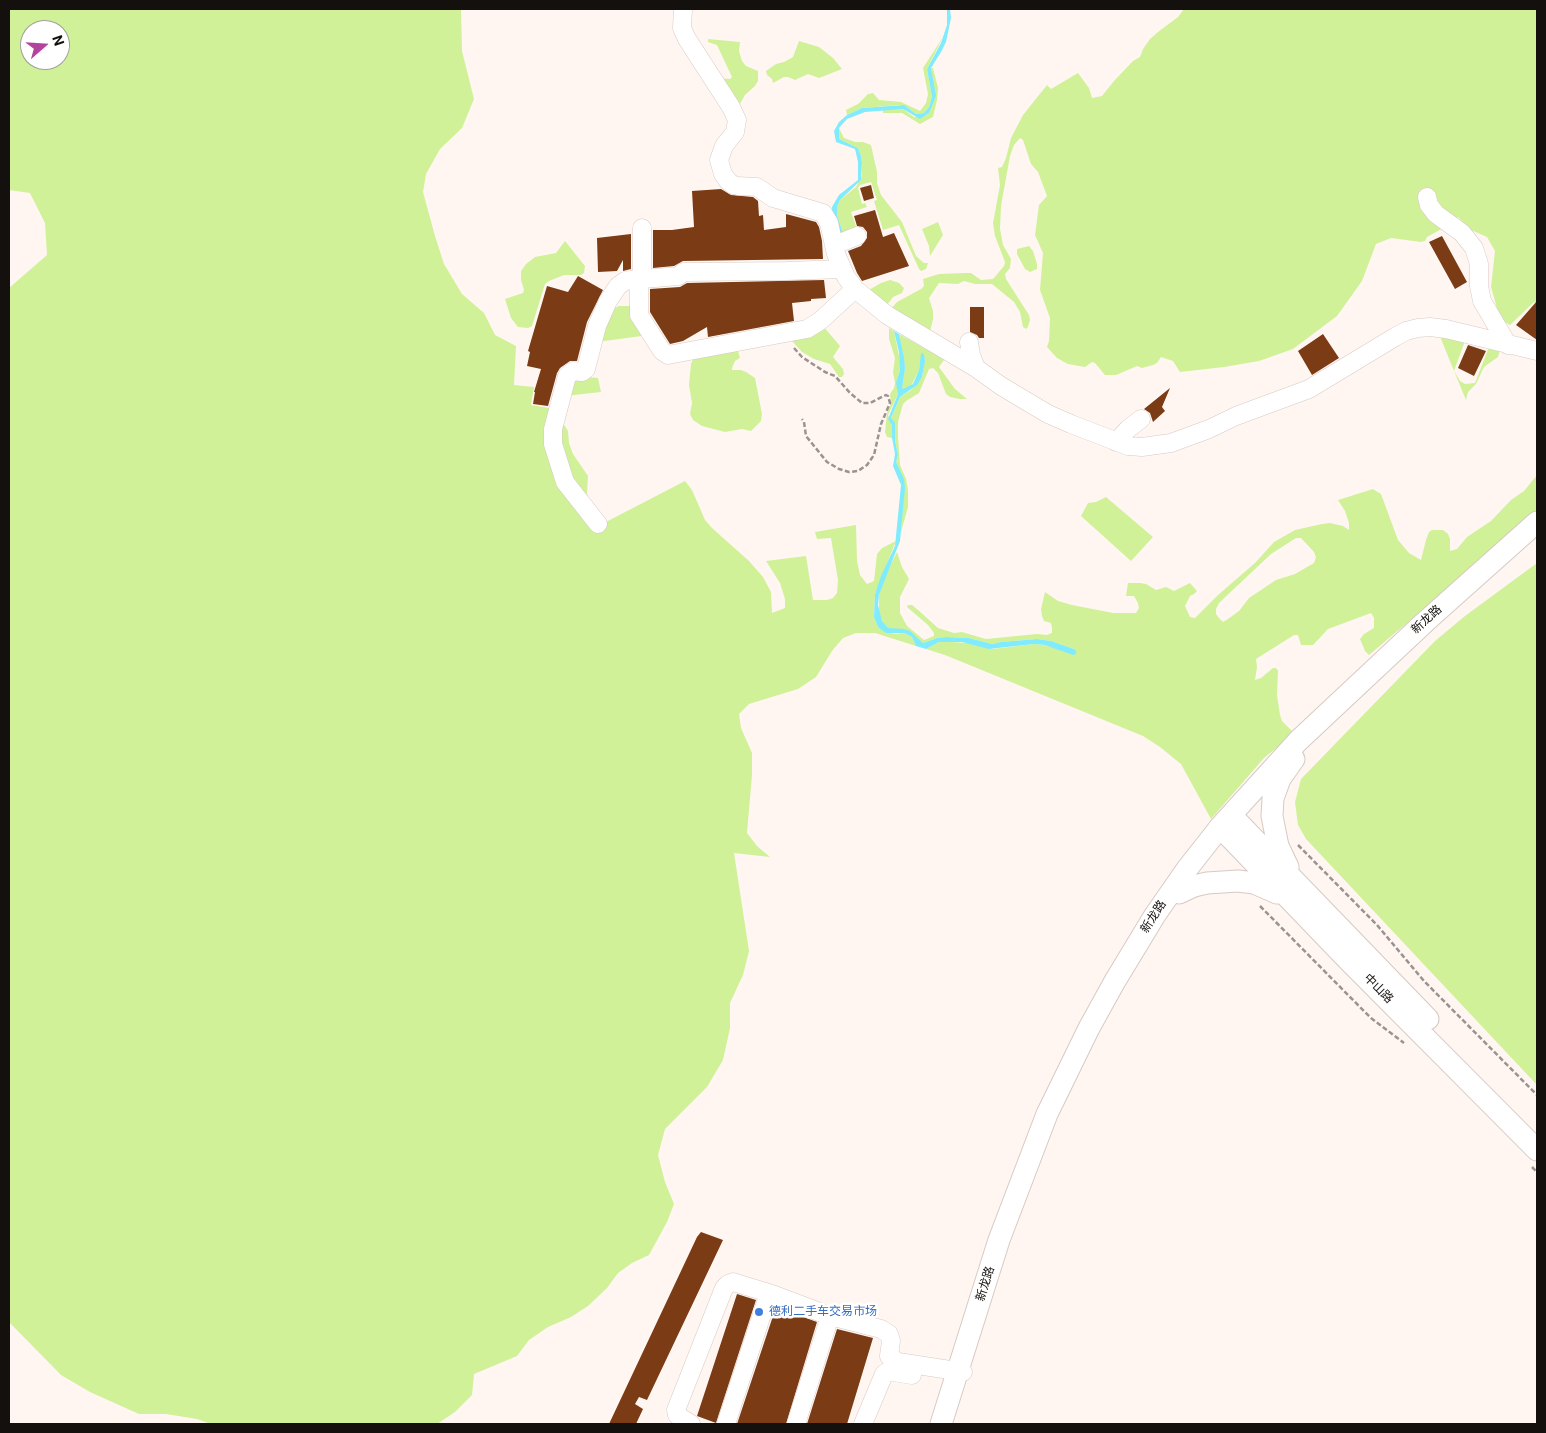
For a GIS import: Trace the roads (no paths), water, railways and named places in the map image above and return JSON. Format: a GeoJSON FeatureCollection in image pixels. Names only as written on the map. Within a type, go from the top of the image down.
{"type":"FeatureCollection","features":[{"type":"Feature","properties":{"kind":"main road","name":"新龙路"},"geometry":{"type":"LineString","coordinates":[[941,1424],[1005,1243],[1052,1118],[1093,1031],[1160,917],[1228,824],[1298,741],[1425,622],[1537,522]]}},
{"type":"Feature","properties":{"kind":"main road","name":"新龙路"},"geometry":{"type":"LineString","coordinates":[[948,1424],[958,1379],[999,1240],[1047,1114],[1114,981],[1155,915],[1187,869],[1302,746],[1429,626],[1537,532]]}},
{"type":"Feature","properties":{"kind":"main road"},"geometry":{"type":"LineString","coordinates":[[1296,895],[1278,846],[1272,816],[1274,798],[1280,779],[1302,746]]}},
{"type":"Feature","properties":{"kind":"main road","name":"中山路"},"geometry":{"type":"LineString","coordinates":[[1228,824],[1296,895],[1532,1156]]}},
{"type":"Feature","properties":{"kind":"main road"},"geometry":{"type":"LineString","coordinates":[[1179,893],[1207,883],[1238,881],[1254,883],[1296,895]]}},
{"type":"Feature","properties":{"kind":"main road","name":"中山路"},"geometry":{"type":"LineString","coordinates":[[1296,895],[1537,1130]]}},
{"type":"Feature","properties":{"kind":"street"},"geometry":{"type":"LineString","coordinates":[[684,9],[682,28],[686,39],[737,120],[735,132],[721,153],[719,160],[723,174],[733,185],[757,187],[773,198],[823,214],[829,223],[846,277],[855,289],[887,314],[1048,414],[1116,442],[1128,446],[1142,447],[1183,440],[1236,416],[1309,389],[1395,337],[1406,331],[1418,328],[1446,329],[1537,351]]}},
{"type":"Feature","properties":{"kind":"street"},"geometry":{"type":"LineString","coordinates":[[1426,197],[1436,214],[1462,233],[1474,248],[1480,264],[1482,301],[1508,345]]}},
{"type":"Feature","properties":{"kind":"street"},"geometry":{"type":"LineString","coordinates":[[642,228],[642,273],[639,276],[639,316],[662,351],[668,355],[807,329],[855,289]]}},
{"type":"Feature","properties":{"kind":"street"},"geometry":{"type":"LineString","coordinates":[[835,245],[857,236]]}},
{"type":"Feature","properties":{"kind":"street"},"geometry":{"type":"LineString","coordinates":[[598,524],[565,482],[552,444],[553,429],[567,376],[573,371],[582,372],[586,369],[595,334],[613,292],[625,281],[679,276],[683,272],[786,272],[842,269]]}},
{"type":"Feature","properties":{"kind":"street"},"geometry":{"type":"LineString","coordinates":[[969,342],[976,368]]}},
{"type":"Feature","properties":{"kind":"street"},"geometry":{"type":"LineString","coordinates":[[1116,442],[1141,419]]}},
{"type":"Feature","properties":{"kind":"street"},"geometry":{"type":"LineString","coordinates":[[691,1424],[677,1415],[676,1410],[724,1288],[733,1282],[770,1293],[830,1316],[881,1329],[889,1334],[891,1341],[890,1356],[898,1362],[958,1379]]}},
{"type":"Feature","properties":{"kind":"street"},"geometry":{"type":"LineString","coordinates":[[726,1424],[770,1293]]}},
{"type":"Feature","properties":{"kind":"street"},"geometry":{"type":"LineString","coordinates":[[796,1424],[830,1316]]}},
{"type":"Feature","properties":{"kind":"street"},"geometry":{"type":"LineString","coordinates":[[863,1424],[881,1378],[888,1371],[958,1379]]}},
{"type":"Feature","properties":{"kind":"water"},"geometry":{"type":"Polygon","coordinates":[[[947,9],[950,9],[951,18],[946,42],[931,68],[936,96],[929,113],[920,119],[903,109],[865,112],[847,119],[839,128],[839,139],[858,148],[862,163],[861,180],[840,200],[837,207],[837,215],[843,233],[840,239],[832,214],[832,207],[839,195],[858,180],[858,162],[855,149],[836,142],[834,131],[839,122],[847,115],[862,108],[904,105],[916,114],[924,113],[929,107],[932,97],[927,69],[941,43],[947,25],[947,9]]]}},
{"type":"Feature","properties":{"kind":"water"},"geometry":{"type":"Polygon","coordinates":[[[894,331],[899,334],[904,358],[903,389],[913,384],[919,370],[922,353],[924,354],[925,361],[922,377],[917,385],[900,397],[891,418],[895,423],[895,440],[898,455],[896,462],[904,479],[905,488],[900,541],[879,595],[878,605],[882,621],[888,628],[910,631],[923,643],[946,637],[969,638],[992,644],[1037,639],[1051,641],[1074,649],[1076,654],[1073,655],[1045,645],[1034,644],[989,649],[962,642],[939,642],[926,649],[916,646],[912,637],[904,633],[886,633],[878,627],[874,617],[875,594],[895,546],[901,485],[893,466],[895,454],[892,425],[888,419],[898,394],[896,383],[900,370],[899,352],[894,331]]]}},
{"type":"Feature","properties":{"kind":"place","name":"德利二手车交易市场"},"geometry":{"type":"Point","coordinates":[759,1312]}}]}
